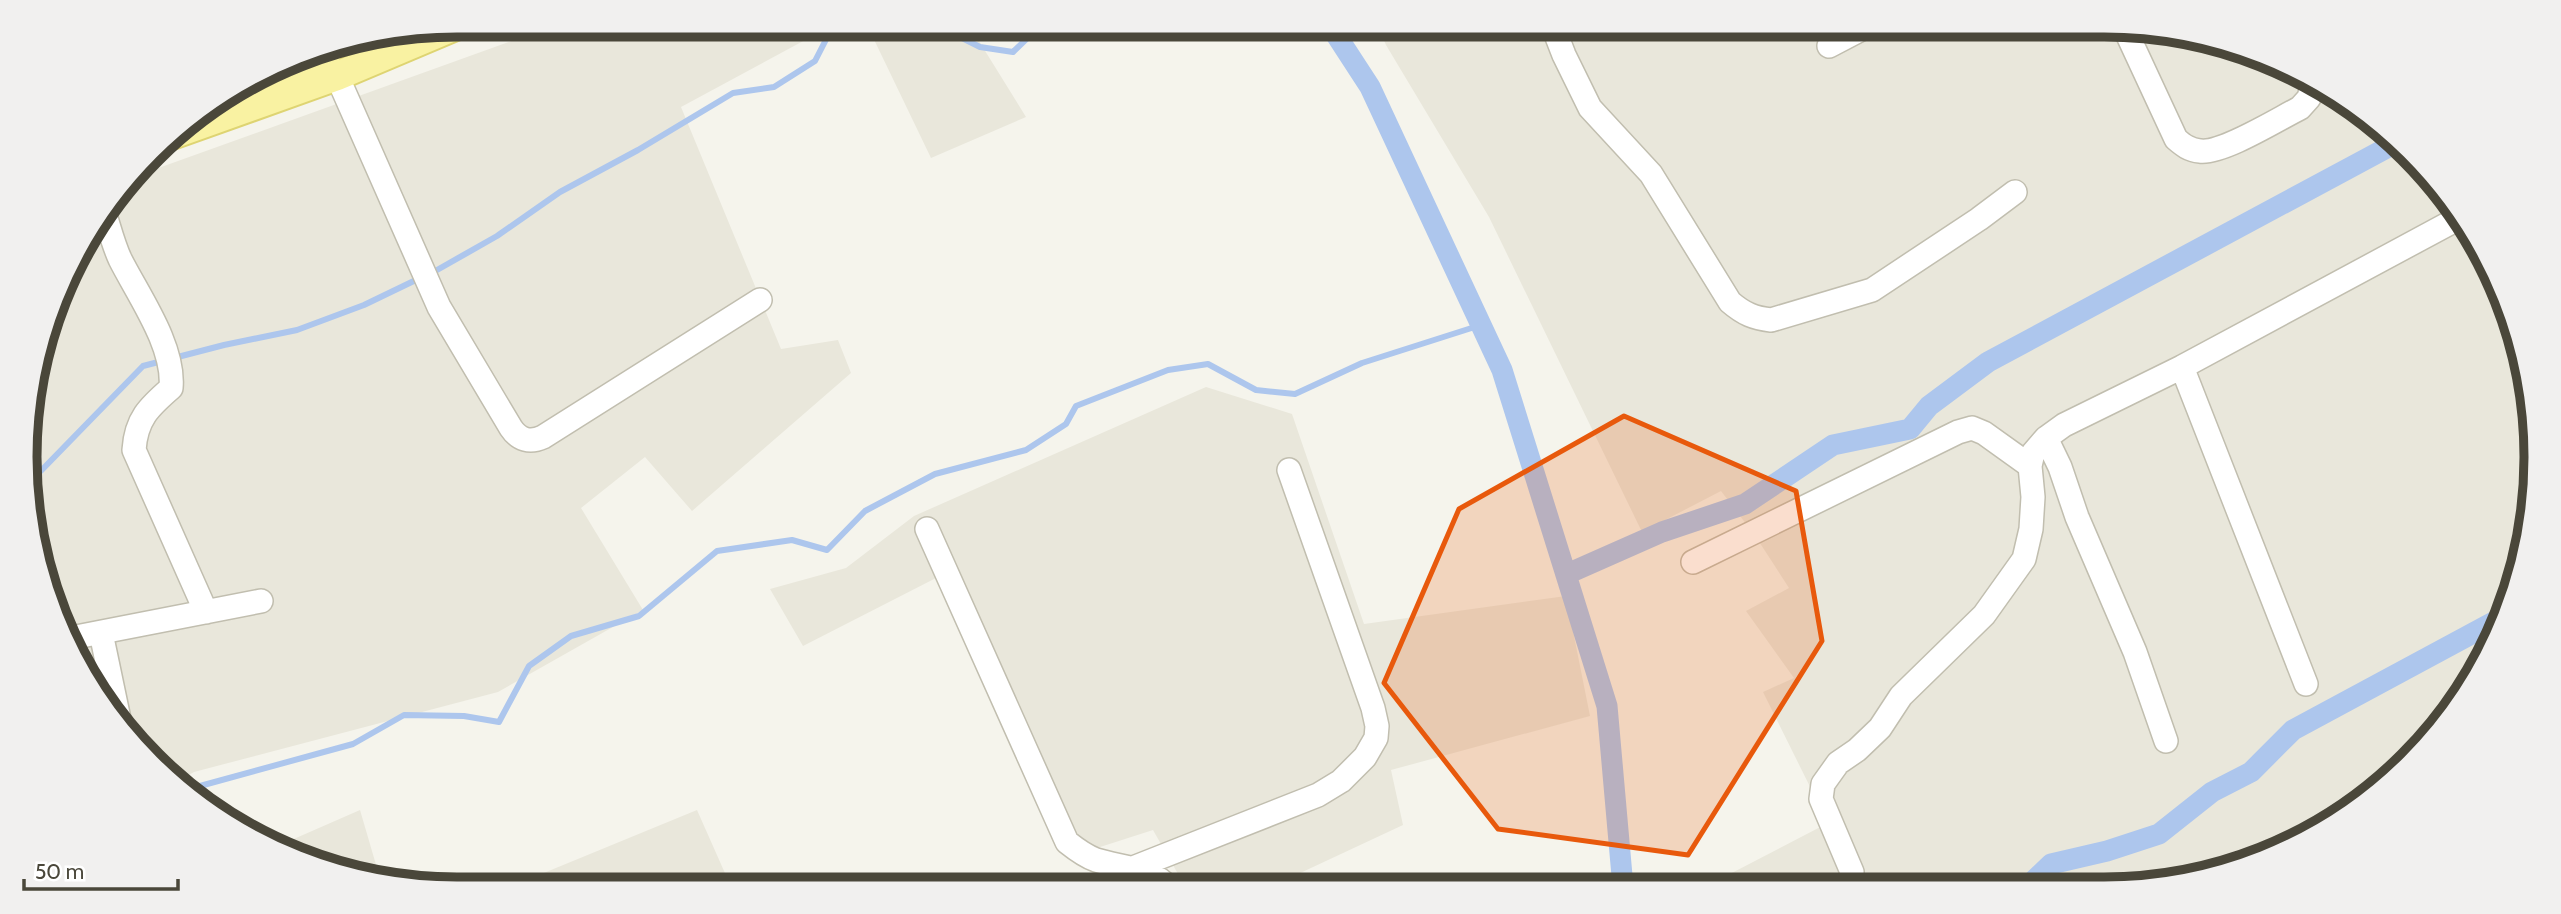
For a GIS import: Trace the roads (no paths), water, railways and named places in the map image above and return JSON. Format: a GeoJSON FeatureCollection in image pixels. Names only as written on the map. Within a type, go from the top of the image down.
{"type":"FeatureCollection","features":[{"type":"Feature","properties":{"kind":"main road"},"geometry":{"type":"LineString","coordinates":[[288,72],[333,63],[410,39]]}},
{"type":"Feature","properties":{"kind":"main road"},"geometry":{"type":"LineString","coordinates":[[210,118],[333,63]]}},
{"type":"Feature","properties":{"kind":"street"},"geometry":{"type":"LineString","coordinates":[[1557,37],[1590,107],[1651,174],[1730,302],[1755,318],[1771,320],[1872,290],[2015,192]]}},
{"type":"Feature","properties":{"kind":"street"},"geometry":{"type":"LineString","coordinates":[[1829,46],[1846,37]]}},
{"type":"Feature","properties":{"kind":"street"},"geometry":{"type":"LineString","coordinates":[[2132,38],[2176,139],[2187,148],[2203,152],[2228,145],[2300,108],[2309,98],[2311,91]]}},
{"type":"Feature","properties":{"kind":"street"},"geometry":{"type":"LineString","coordinates":[[333,63],[439,307],[515,433],[531,441],[549,433],[760,300]]}},
{"type":"Feature","properties":{"kind":"street"},"geometry":{"type":"LineString","coordinates":[[1853,872],[1821,799],[1823,784],[1838,763],[1857,750],[1880,728],[1901,696],[1984,615],[2024,559],[2031,529],[2033,498],[2030,466],[2033,453],[2046,438],[2064,425],[2182,367],[2452,222]]}},
{"type":"Feature","properties":{"kind":"street"},"geometry":{"type":"LineString","coordinates":[[108,224],[118,256],[163,342],[172,377],[172,388],[147,409],[135,435],[134,450],[206,612]]}},
{"type":"Feature","properties":{"kind":"street"},"geometry":{"type":"LineString","coordinates":[[2182,367],[2306,684]]}},
{"type":"Feature","properties":{"kind":"street"},"geometry":{"type":"LineString","coordinates":[[1693,562],[1958,432],[1972,428],[1984,433],[2030,466]]}},
{"type":"Feature","properties":{"kind":"street"},"geometry":{"type":"LineString","coordinates":[[2046,438],[2135,652],[2166,741]]}},
{"type":"Feature","properties":{"kind":"street"},"geometry":{"type":"LineString","coordinates":[[1133,868],[1318,796],[1355,768],[1376,738],[1377,726],[1373,708],[1289,470]]}},
{"type":"Feature","properties":{"kind":"street"},"geometry":{"type":"LineString","coordinates":[[927,529],[1068,842],[1089,857],[1133,868],[1155,877]]}},
{"type":"Feature","properties":{"kind":"street"},"geometry":{"type":"LineString","coordinates":[[77,637],[261,601]]}},
{"type":"Feature","properties":{"kind":"street"},"geometry":{"type":"LineString","coordinates":[[101,633],[115,700]]}},
{"type":"Feature","properties":{"kind":"waterway"},"geometry":{"type":"LineString","coordinates":[[430,274],[497,236],[560,192],[638,150],[733,93],[774,87],[815,61],[827,37]]}},
{"type":"Feature","properties":{"kind":"waterway"},"geometry":{"type":"LineString","coordinates":[[960,37],[980,47],[1013,52],[1029,37]]}},
{"type":"Feature","properties":{"kind":"waterway"},"geometry":{"type":"LineString","coordinates":[[1337,37],[1370,87],[1502,370],[1607,706],[1622,877]]}},
{"type":"Feature","properties":{"kind":"waterway"},"geometry":{"type":"LineString","coordinates":[[1567,574],[1662,532],[1745,504],[1833,445],[1910,429],[1929,406],[1988,362],[2388,147]]}},
{"type":"Feature","properties":{"kind":"waterway"},"geometry":{"type":"LineString","coordinates":[[38,474],[143,366],[297,330],[364,305],[420,278]]}},
{"type":"Feature","properties":{"kind":"waterway"},"geometry":{"type":"LineString","coordinates":[[197,787],[353,744],[404,715],[464,716],[499,722],[529,666],[571,636],[639,616],[717,551],[792,540],[827,550],[865,511],[935,474],[1026,450],[1066,424],[1076,406],[1168,370],[1208,364],[1256,390],[1295,394],[1362,363],[1481,325]]}},
{"type":"Feature","properties":{"kind":"waterway"},"geometry":{"type":"LineString","coordinates":[[2037,877],[2051,864],[2107,851],[2159,834],[2212,792],[2251,772],[2293,730],[2489,624]]}}]}
